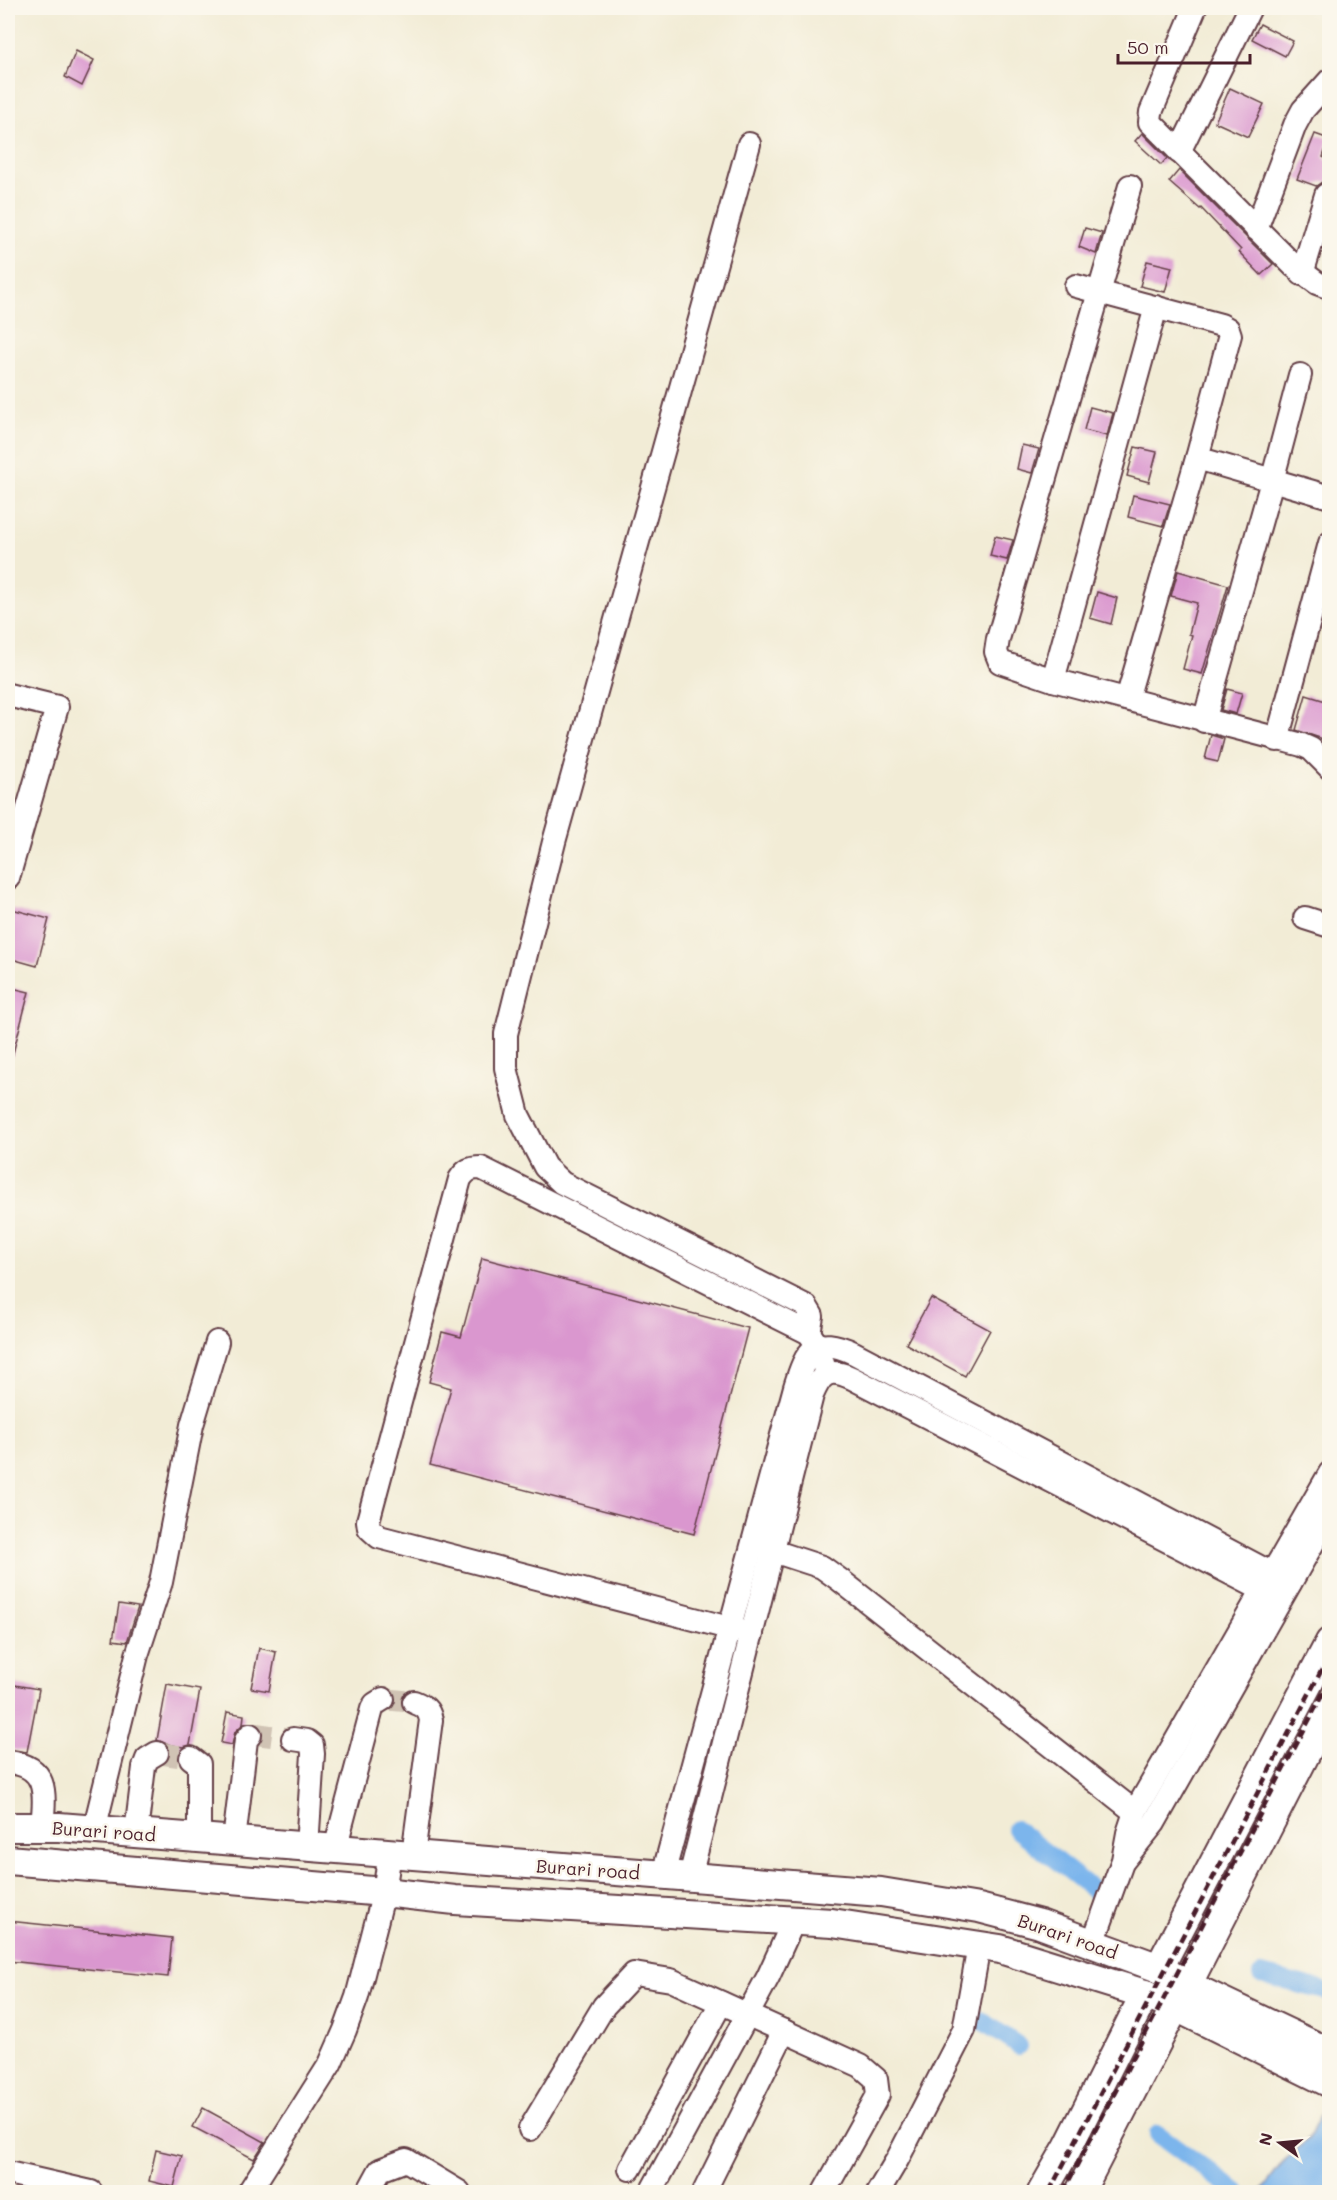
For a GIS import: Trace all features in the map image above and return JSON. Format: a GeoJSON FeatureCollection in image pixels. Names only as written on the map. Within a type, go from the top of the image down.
{"type":"FeatureCollection","features":[{"type":"Feature","properties":{"kind":"main road"},"geometry":{"type":"LineString","coordinates":[[1159,1968],[1329,1642]]}},
{"type":"Feature","properties":{"kind":"main road"},"geometry":{"type":"LineString","coordinates":[[1080,2193],[1329,1706]]}},
{"type":"Feature","properties":{"kind":"main road","name":"Burari road"},"geometry":{"type":"LineString","coordinates":[[8,1827],[136,1833],[880,1892],[979,1908],[1040,1924],[1159,1968],[1181,1996]]}},
{"type":"Feature","properties":{"kind":"main road","name":"Burari road"},"geometry":{"type":"LineString","coordinates":[[8,1860],[455,1899],[832,1923],[1000,1949],[1145,1994],[1181,1996]]}},
{"type":"Feature","properties":{"kind":"main road"},"geometry":{"type":"LineString","coordinates":[[1042,2193],[1068,2147],[1145,1994]]}},
{"type":"Feature","properties":{"kind":"main road"},"geometry":{"type":"LineString","coordinates":[[1181,1996],[1270,2039],[1329,2083]]}},
{"type":"Feature","properties":{"kind":"main road"},"geometry":{"type":"LineString","coordinates":[[1270,2039],[1329,2054]]}},
{"type":"Feature","properties":{"kind":"street"},"geometry":{"type":"LineString","coordinates":[[1195,8],[1150,118],[1152,125],[1302,274],[1329,288]]}},
{"type":"Feature","properties":{"kind":"street"},"geometry":{"type":"LineString","coordinates":[[1179,152],[1250,8]]}},
{"type":"Feature","properties":{"kind":"street"},"geometry":{"type":"LineString","coordinates":[[1256,229],[1295,125],[1304,110],[1329,80]]}},
{"type":"Feature","properties":{"kind":"street"},"geometry":{"type":"LineString","coordinates":[[677,1876],[752,1634],[773,1551],[801,1368],[810,1353],[813,1340],[812,1316],[806,1306],[562,1183],[553,1176],[545,1167],[518,1115],[506,1068],[506,1034],[554,842],[749,144]]}},
{"type":"Feature","properties":{"kind":"street"},"geometry":{"type":"LineString","coordinates":[[1130,186],[996,652],[1000,662],[1053,680],[1302,745],[1311,749],[1329,768]]}},
{"type":"Feature","properties":{"kind":"street"},"geometry":{"type":"LineString","coordinates":[[1302,274],[1326,195]]}},
{"type":"Feature","properties":{"kind":"street"},"geometry":{"type":"LineString","coordinates":[[1076,286],[1221,325],[1228,329],[1230,334],[1197,458],[1127,699]]}},
{"type":"Feature","properties":{"kind":"street"},"geometry":{"type":"LineString","coordinates":[[1053,680],[1156,307]]}},
{"type":"Feature","properties":{"kind":"street"},"geometry":{"type":"LineString","coordinates":[[1204,721],[1300,375]]}},
{"type":"Feature","properties":{"kind":"street"},"geometry":{"type":"LineString","coordinates":[[1197,458],[1329,497]]}},
{"type":"Feature","properties":{"kind":"street"},"geometry":{"type":"LineString","coordinates":[[1276,740],[1329,543]]}},
{"type":"Feature","properties":{"kind":"street"},"geometry":{"type":"LineString","coordinates":[[8,695],[57,707],[11,846],[8,878]]}},
{"type":"Feature","properties":{"kind":"street"},"geometry":{"type":"LineString","coordinates":[[1305,918],[1329,926]]}},
{"type":"Feature","properties":{"kind":"street"},"geometry":{"type":"LineString","coordinates":[[752,1634],[379,1537],[369,1528],[368,1521],[460,1179],[471,1168],[481,1168],[813,1340],[838,1345],[1035,1460],[1276,1586]]}},
{"type":"Feature","properties":{"kind":"street"},"geometry":{"type":"LineString","coordinates":[[813,1340],[826,1374]]}},
{"type":"Feature","properties":{"kind":"street"},"geometry":{"type":"LineString","coordinates":[[94,1830],[137,1655],[161,1582],[192,1425],[217,1342]]}},
{"type":"Feature","properties":{"kind":"street"},"geometry":{"type":"LineString","coordinates":[[677,1876],[730,1628],[786,1457],[817,1384],[826,1374],[840,1373],[1035,1460]]}},
{"type":"Feature","properties":{"kind":"street"},"geometry":{"type":"LineString","coordinates":[[1123,1860],[1154,1823],[1276,1586],[1329,1473]]}},
{"type":"Feature","properties":{"kind":"street"},"geometry":{"type":"LineString","coordinates":[[1093,1943],[1123,1860],[1135,1812],[1276,1586],[1329,1513]]}},
{"type":"Feature","properties":{"kind":"street"},"geometry":{"type":"LineString","coordinates":[[773,1551],[822,1567],[1135,1812]]}},
{"type":"Feature","properties":{"kind":"street"},"geometry":{"type":"LineString","coordinates":[[335,1849],[372,1710],[375,1704],[382,1699]]}},
{"type":"Feature","properties":{"kind":"street"},"geometry":{"type":"LineString","coordinates":[[249,2193],[330,2064],[357,1996],[384,1892],[401,1854],[431,1720],[430,1713],[424,1706],[414,1702]]}},
{"type":"Feature","properties":{"kind":"street"},"geometry":{"type":"LineString","coordinates":[[234,1841],[246,1740],[250,1735]]}},
{"type":"Feature","properties":{"kind":"street"},"geometry":{"type":"LineString","coordinates":[[293,1739],[307,1741],[312,1745],[307,1847]]}},
{"type":"Feature","properties":{"kind":"street"},"geometry":{"type":"LineString","coordinates":[[136,1833],[144,1767],[147,1760],[157,1753]]}},
{"type":"Feature","properties":{"kind":"street"},"geometry":{"type":"LineString","coordinates":[[191,1758],[198,1764],[199,1838]]}},
{"type":"Feature","properties":{"kind":"street"},"geometry":{"type":"LineString","coordinates":[[8,1762],[25,1765],[35,1772],[42,1783],[45,1799],[42,1827]]}},
{"type":"Feature","properties":{"kind":"street"},"geometry":{"type":"LineString","coordinates":[[651,2193],[768,1977],[794,1920]]}},
{"type":"Feature","properties":{"kind":"street"},"geometry":{"type":"LineString","coordinates":[[878,2193],[964,2030],[979,1946]]}},
{"type":"Feature","properties":{"kind":"street"},"geometry":{"type":"LineString","coordinates":[[530,2129],[604,2006],[634,1974],[671,1980],[861,2066],[876,2079],[878,2095],[824,2193]]}},
{"type":"Feature","properties":{"kind":"street"},"geometry":{"type":"LineString","coordinates":[[630,2169],[721,2003]]}},
{"type":"Feature","properties":{"kind":"street"},"geometry":{"type":"LineString","coordinates":[[704,2193],[783,2031]]}},
{"type":"Feature","properties":{"kind":"street"},"geometry":{"type":"LineString","coordinates":[[368,2193],[380,2170],[406,2160],[459,2193]]}},
{"type":"Feature","properties":{"kind":"street"},"geometry":{"type":"LineString","coordinates":[[8,2174],[91,2193]]}},
{"type":"Feature","properties":{"kind":"water"},"geometry":{"type":"Polygon","coordinates":[[[1329,2096],[1329,2192],[1261,2192],[1285,2160],[1309,2138],[1329,2096]]]}},
{"type":"Feature","properties":{"kind":"building"},"geometry":{"type":"Polygon","coordinates":[[[1260,24],[1293,41],[1285,56],[1252,39],[1260,24]]]}},
{"type":"Feature","properties":{"kind":"building"},"geometry":{"type":"Polygon","coordinates":[[[76,51],[94,60],[82,86],[65,77],[76,51]]]}},
{"type":"Feature","properties":{"kind":"building"},"geometry":{"type":"Polygon","coordinates":[[[1230,88],[1264,104],[1248,137],[1215,122],[1230,88]]]}},
{"type":"Feature","properties":{"kind":"building"},"geometry":{"type":"Polygon","coordinates":[[[1142,133],[1167,158],[1161,165],[1135,141],[1142,133]]]}},
{"type":"Feature","properties":{"kind":"building"},"geometry":{"type":"Polygon","coordinates":[[[1315,134],[1329,139],[1323,157],[1329,160],[1329,182],[1322,182],[1316,186],[1297,179],[1315,134]]]}},
{"type":"Feature","properties":{"kind":"building"},"geometry":{"type":"Polygon","coordinates":[[[1179,170],[1273,264],[1261,275],[1201,208],[1169,182],[1179,170]]]}},
{"type":"Feature","properties":{"kind":"building"},"geometry":{"type":"Polygon","coordinates":[[[1085,228],[1102,233],[1096,254],[1079,247],[1085,228]]]}},
{"type":"Feature","properties":{"kind":"building"},"geometry":{"type":"Polygon","coordinates":[[[1147,261],[1172,267],[1165,292],[1140,286],[1147,261]]]}},
{"type":"Feature","properties":{"kind":"building"},"geometry":{"type":"Polygon","coordinates":[[[1090,407],[1113,413],[1107,436],[1084,430],[1090,407]]]}},
{"type":"Feature","properties":{"kind":"building"},"geometry":{"type":"Polygon","coordinates":[[[1022,445],[1039,449],[1032,473],[1017,469],[1022,445]]]}},
{"type":"Feature","properties":{"kind":"building"},"geometry":{"type":"Polygon","coordinates":[[[1135,447],[1157,452],[1149,482],[1127,476],[1135,447]]]}},
{"type":"Feature","properties":{"kind":"building"},"geometry":{"type":"Polygon","coordinates":[[[1133,495],[1170,504],[1163,526],[1128,517],[1133,495]]]}},
{"type":"Feature","properties":{"kind":"building"},"geometry":{"type":"Polygon","coordinates":[[[995,536],[1013,540],[1007,560],[990,556],[995,536]]]}},
{"type":"Feature","properties":{"kind":"building"},"geometry":{"type":"Polygon","coordinates":[[[1178,571],[1228,585],[1202,674],[1183,669],[1197,603],[1171,596],[1178,571]]]}},
{"type":"Feature","properties":{"kind":"building"},"geometry":{"type":"Polygon","coordinates":[[[1097,592],[1117,598],[1111,624],[1090,618],[1097,592]]]}},
{"type":"Feature","properties":{"kind":"building"},"geometry":{"type":"Polygon","coordinates":[[[1227,689],[1242,693],[1236,714],[1221,710],[1227,689]]]}},
{"type":"Feature","properties":{"kind":"building"},"geometry":{"type":"Polygon","coordinates":[[[1306,695],[1329,702],[1329,741],[1296,730],[1306,695]]]}},
{"type":"Feature","properties":{"kind":"building"},"geometry":{"type":"Polygon","coordinates":[[[1211,735],[1224,739],[1218,762],[1205,759],[1211,735]]]}},
{"type":"Feature","properties":{"kind":"building"},"geometry":{"type":"Polygon","coordinates":[[[8,908],[49,919],[37,966],[8,958],[8,908]]]}},
{"type":"Feature","properties":{"kind":"building"},"geometry":{"type":"Polygon","coordinates":[[[8,987],[29,992],[12,1057],[8,1056],[8,987]]]}},
{"type":"Feature","properties":{"kind":"building"},"geometry":{"type":"Polygon","coordinates":[[[482,1258],[748,1328],[694,1534],[430,1465],[451,1388],[429,1382],[442,1332],[461,1337],[482,1258]]]}},
{"type":"Feature","properties":{"kind":"building"},"geometry":{"type":"Polygon","coordinates":[[[931,1298],[990,1330],[965,1376],[906,1344],[931,1298]]]}},
{"type":"Feature","properties":{"kind":"building"},"geometry":{"type":"Polygon","coordinates":[[[119,1604],[138,1607],[127,1642],[113,1640],[119,1604]]]}},
{"type":"Feature","properties":{"kind":"building"},"geometry":{"type":"Polygon","coordinates":[[[259,1648],[276,1652],[269,1691],[251,1688],[259,1648]]]}},
{"type":"Feature","properties":{"kind":"building"},"geometry":{"type":"Polygon","coordinates":[[[9,1684],[39,1689],[27,1752],[8,1749],[9,1684]]]}},
{"type":"Feature","properties":{"kind":"building"},"geometry":{"type":"Polygon","coordinates":[[[167,1684],[200,1690],[190,1745],[183,1747],[157,1740],[167,1684]]]}},
{"type":"Feature","properties":{"kind":"building"},"geometry":{"type":"Polygon","coordinates":[[[227,1712],[244,1715],[243,1724],[235,1732],[232,1745],[221,1743],[227,1712]]]}},
{"type":"Feature","properties":{"kind":"building"},"geometry":{"type":"Polygon","coordinates":[[[8,1921],[172,1938],[168,1977],[8,1961],[8,1921]]]}},
{"type":"Feature","properties":{"kind":"building"},"geometry":{"type":"Polygon","coordinates":[[[203,2108],[265,2142],[254,2159],[193,2127],[203,2108]]]}},
{"type":"Feature","properties":{"kind":"building"},"geometry":{"type":"Polygon","coordinates":[[[156,2150],[182,2156],[174,2187],[149,2181],[156,2150]]]}},
{"type":"Feature","properties":{"kind":"waterway"},"geometry":{"type":"LineString","coordinates":[[1016,1829],[1100,1895]]}},
{"type":"Feature","properties":{"kind":"waterway"},"geometry":{"type":"LineString","coordinates":[[1261,1975],[1330,1992]]}},
{"type":"Feature","properties":{"kind":"waterway"},"geometry":{"type":"LineString","coordinates":[[981,2020],[1019,2046]]}},
{"type":"Feature","properties":{"kind":"waterway"},"geometry":{"type":"LineString","coordinates":[[1158,2134],[1237,2192]]}},
{"type":"Feature","properties":{"kind":"tunnel"},"geometry":{"type":"LineString","coordinates":[[383,1699],[414,1702]]}},
{"type":"Feature","properties":{"kind":"tunnel"},"geometry":{"type":"LineString","coordinates":[[250,1735],[293,1739]]}},
{"type":"Feature","properties":{"kind":"tunnel"},"geometry":{"type":"LineString","coordinates":[[157,1753],[191,1758]]}},
{"type":"Feature","properties":{"kind":"railway"},"geometry":{"type":"LineString","coordinates":[[1049,2192],[1330,1654]]}},
{"type":"Feature","properties":{"kind":"railway"},"geometry":{"type":"LineString","coordinates":[[1063,2192],[1330,1680]]}}]}
